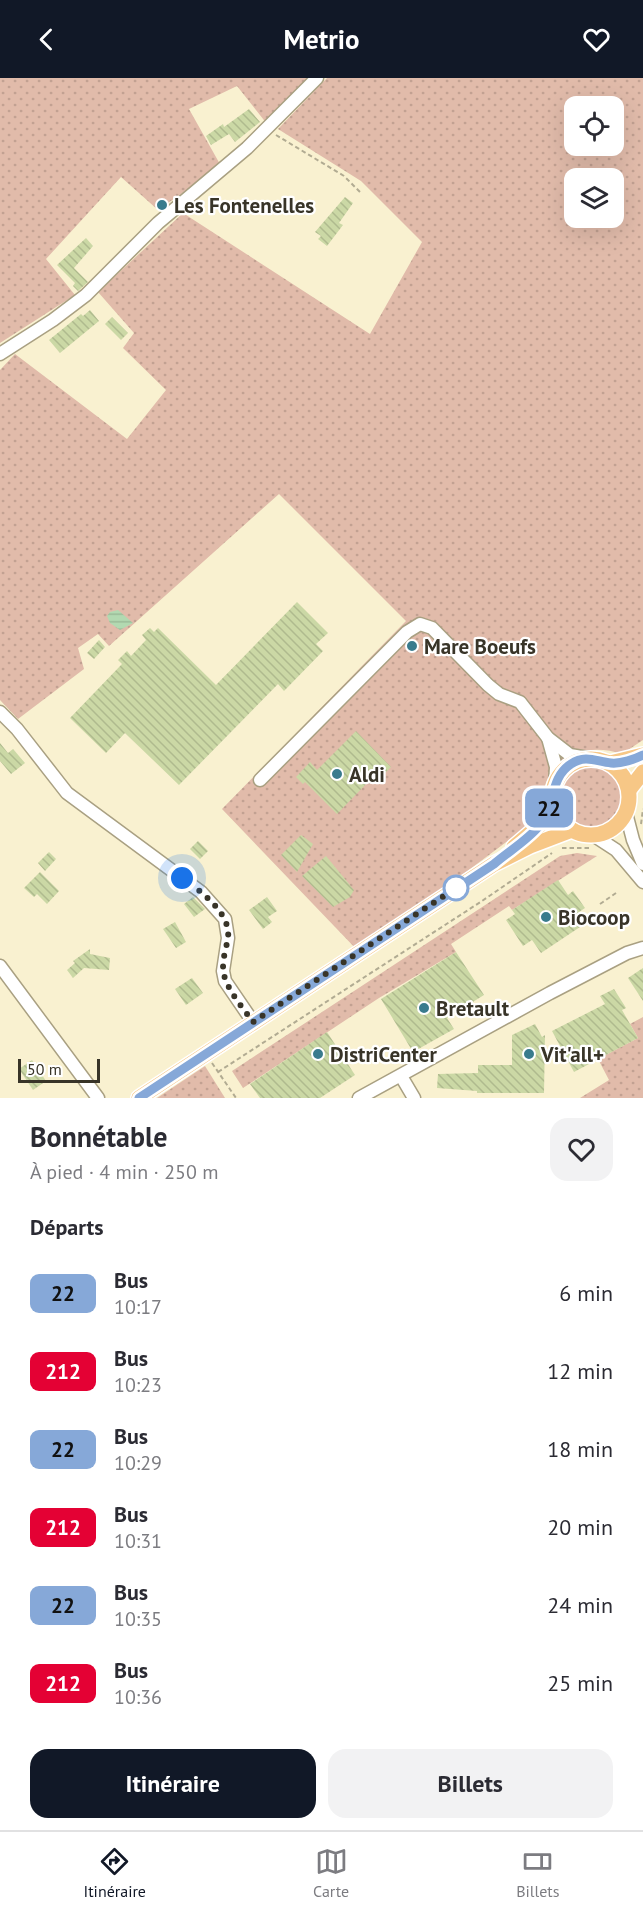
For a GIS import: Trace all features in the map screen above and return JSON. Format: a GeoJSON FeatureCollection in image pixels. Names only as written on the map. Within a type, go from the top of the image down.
{"type":"FeatureCollection","features":[{"type":"Feature","properties":{"kind":"main road"},"geometry":{"type":"LineString","coordinates":[[139,1098],[494,864],[541,824],[553,800],[555,784],[569,765],[588,759],[610,763],[643,755]]}},
{"type":"Feature","properties":{"kind":"main road"},"geometry":{"type":"LineString","coordinates":[[553,800],[558,816],[572,830],[596,842],[626,813],[629,790],[624,776],[610,763]]}},
{"type":"Feature","properties":{"kind":"main road"},"geometry":{"type":"LineString","coordinates":[[629,790],[643,772]]}},
{"type":"Feature","properties":{"kind":"main road"},"geometry":{"type":"LineString","coordinates":[[494,864],[572,830]]}},
{"type":"Feature","properties":{"kind":"street"},"geometry":{"type":"LineString","coordinates":[[0,354],[53,320],[86,295],[158,223],[219,174],[316,78]]}},
{"type":"Feature","properties":{"kind":"street"},"geometry":{"type":"LineString","coordinates":[[260,780],[406,632],[420,624],[432,628],[499,694],[520,702],[548,738],[570,755],[588,759]]}},
{"type":"Feature","properties":{"kind":"street"},"geometry":{"type":"LineString","coordinates":[[0,712],[17,729],[67,793],[201,892],[225,919],[228,938],[223,971],[225,981],[253,1022]]}},
{"type":"Feature","properties":{"kind":"street"},"geometry":{"type":"LineString","coordinates":[[548,738],[556,767],[555,784]]}},
{"type":"Feature","properties":{"kind":"street"},"geometry":{"type":"LineString","coordinates":[[626,813],[633,840],[643,864]]}},
{"type":"Feature","properties":{"kind":"street"},"geometry":{"type":"LineString","coordinates":[[596,842],[616,850],[643,882]]}},
{"type":"Feature","properties":{"kind":"street"},"geometry":{"type":"LineString","coordinates":[[627,953],[643,939]]}},
{"type":"Feature","properties":{"kind":"street"},"geometry":{"type":"LineString","coordinates":[[359,1098],[627,953],[643,948]]}},
{"type":"Feature","properties":{"kind":"street"},"geometry":{"type":"LineString","coordinates":[[0,966],[98,1098]]}},
{"type":"Feature","properties":{"kind":"street"},"geometry":{"type":"LineString","coordinates":[[401,1076],[414,1098]]}},
{"type":"Feature","properties":{"kind":"path"},"geometry":{"type":"LineString","coordinates":[[266,129],[344,176],[360,192]]}},
{"type":"Feature","properties":{"kind":"path"},"geometry":{"type":"LineString","coordinates":[[641,826],[643,809]]}},
{"type":"Feature","properties":{"kind":"path"},"geometry":{"type":"LineString","coordinates":[[236,1098],[218,1072],[482,902],[556,849],[596,842]]}},
{"type":"Feature","properties":{"kind":"path"},"geometry":{"type":"LineString","coordinates":[[600,904],[616,893]]}},
{"type":"Feature","properties":{"kind":"shaded area"},"geometry":{"type":"Polygon","coordinates":[[[0,78],[311,78],[267,124],[237,86],[189,109],[221,166],[158,210],[121,177],[46,259],[75,295],[0,343],[0,78]]]}},
{"type":"Feature","properties":{"kind":"shaded area"},"geometry":{"type":"Polygon","coordinates":[[[327,78],[643,78],[643,740],[622,754],[588,750],[567,757],[551,772],[544,789],[541,807],[533,822],[359,952],[222,809],[406,621],[279,494],[109,646],[98,634],[78,648],[84,669],[18,719],[0,700],[0,370],[15,354],[127,439],[166,390],[123,348],[134,333],[98,292],[183,213],[370,334],[422,242],[361,181],[278,129],[327,78]]]}},
{"type":"Feature","properties":{"kind":"shaded area"},"geometry":{"type":"Polygon","coordinates":[[[118,610],[133,623],[120,630],[110,623],[107,616],[110,612],[118,610]]]}},
{"type":"Feature","properties":{"kind":"shaded area"},"geometry":{"type":"Polygon","coordinates":[[[586,766],[598,766],[614,775],[621,785],[623,797],[621,809],[614,819],[598,828],[586,828],[575,823],[566,814],[561,803],[561,791],[566,780],[575,771],[586,766]]]}},
{"type":"Feature","properties":{"kind":"shaded area"},"geometry":{"type":"Polygon","coordinates":[[[577,853],[597,856],[512,910],[509,906],[451,944],[456,952],[379,998],[243,1088],[232,1071],[560,856],[577,853]]]}},
{"type":"Feature","properties":{"kind":"shaded area"},"geometry":{"type":"Polygon","coordinates":[[[643,1017],[643,1098],[580,1098],[609,1080],[598,1059],[638,1038],[630,1024],[643,1017]]]}},
{"type":"Feature","properties":{"kind":"shaded area"},"geometry":{"type":"Polygon","coordinates":[[[205,1066],[225,1098],[157,1098],[205,1066]]]}},
{"type":"Feature","properties":{"kind":"building"},"geometry":{"type":"Polygon","coordinates":[[[249,109],[260,122],[235,142],[229,134],[211,145],[206,136],[223,124],[224,127],[249,109]]]}},
{"type":"Feature","properties":{"kind":"building"},"geometry":{"type":"Polygon","coordinates":[[[345,197],[353,203],[339,223],[343,225],[327,246],[318,239],[321,236],[315,232],[345,197]]]}},
{"type":"Feature","properties":{"kind":"building"},"geometry":{"type":"Polygon","coordinates":[[[86,238],[93,246],[74,268],[88,282],[78,291],[73,286],[75,283],[57,265],[86,238]]]}},
{"type":"Feature","properties":{"kind":"building"},"geometry":{"type":"Polygon","coordinates":[[[90,310],[99,321],[60,353],[49,340],[81,314],[83,316],[90,310]]]}},
{"type":"Feature","properties":{"kind":"building"},"geometry":{"type":"Polygon","coordinates":[[[112,317],[128,333],[121,340],[105,324],[112,317]]]}},
{"type":"Feature","properties":{"kind":"building"},"geometry":{"type":"Polygon","coordinates":[[[297,602],[328,633],[316,644],[323,651],[284,691],[278,684],[179,785],[125,733],[106,753],[70,718],[122,664],[118,660],[127,651],[131,656],[146,640],[142,635],[150,628],[154,632],[158,628],[216,685],[297,602]]]}},
{"type":"Feature","properties":{"kind":"building"},"geometry":{"type":"Polygon","coordinates":[[[99,640],[105,647],[94,659],[87,653],[99,640]]]}},
{"type":"Feature","properties":{"kind":"building","name":"Aldi"},"geometry":{"type":"Polygon","coordinates":[[[356,731],[391,767],[374,784],[370,780],[337,814],[305,782],[303,784],[296,777],[310,762],[317,770],[356,731]]]}},
{"type":"Feature","properties":{"kind":"building"},"geometry":{"type":"Polygon","coordinates":[[[0,743],[8,753],[13,749],[25,763],[11,774],[0,761],[0,743]]]}},
{"type":"Feature","properties":{"kind":"building"},"geometry":{"type":"Polygon","coordinates":[[[301,835],[313,844],[297,872],[281,855],[301,835]]]}},
{"type":"Feature","properties":{"kind":"building"},"geometry":{"type":"Polygon","coordinates":[[[198,841],[208,851],[200,859],[190,849],[198,841]]]}},
{"type":"Feature","properties":{"kind":"building"},"geometry":{"type":"Polygon","coordinates":[[[49,852],[56,859],[45,871],[38,863],[49,852]]]}},
{"type":"Feature","properties":{"kind":"building"},"geometry":{"type":"Polygon","coordinates":[[[326,856],[354,890],[350,897],[333,907],[302,876],[326,856]]]}},
{"type":"Feature","properties":{"kind":"building"},"geometry":{"type":"Polygon","coordinates":[[[40,872],[59,891],[47,904],[37,894],[34,897],[24,888],[40,872]]]}},
{"type":"Feature","properties":{"kind":"building","name":"Biocoop"},"geometry":{"type":"Polygon","coordinates":[[[558,880],[568,895],[573,891],[585,908],[579,912],[586,923],[541,953],[532,940],[523,946],[506,920],[515,914],[512,910],[558,880]]]}},
{"type":"Feature","properties":{"kind":"building"},"geometry":{"type":"Polygon","coordinates":[[[193,897],[205,909],[194,917],[184,904],[193,897]]]}},
{"type":"Feature","properties":{"kind":"building"},"geometry":{"type":"Polygon","coordinates":[[[267,897],[277,911],[268,917],[272,922],[263,929],[249,910],[267,897]]]}},
{"type":"Feature","properties":{"kind":"building"},"geometry":{"type":"Polygon","coordinates":[[[175,922],[186,942],[176,948],[163,929],[175,922]]]}},
{"type":"Feature","properties":{"kind":"building"},"geometry":{"type":"Polygon","coordinates":[[[90,949],[90,954],[110,958],[109,970],[84,968],[73,978],[67,970],[75,963],[73,961],[90,949]]]}},
{"type":"Feature","properties":{"kind":"building","name":"Bretault"},"geometry":{"type":"Polygon","coordinates":[[[456,952],[484,995],[447,1018],[454,1029],[413,1052],[381,999],[456,952]]]}},
{"type":"Feature","properties":{"kind":"building"},"geometry":{"type":"Polygon","coordinates":[[[643,968],[643,1001],[628,978],[643,968]]]}},
{"type":"Feature","properties":{"kind":"building"},"geometry":{"type":"Polygon","coordinates":[[[192,978],[203,993],[186,1005],[175,989],[192,978]]]}},
{"type":"Feature","properties":{"kind":"building"},"geometry":{"type":"Polygon","coordinates":[[[614,989],[626,1008],[622,1010],[638,1038],[574,1072],[552,1031],[605,1004],[600,996],[614,989]]]}},
{"type":"Feature","properties":{"kind":"building","name":"Vit'all+"},"geometry":{"type":"Polygon","coordinates":[[[535,1024],[542,1037],[545,1035],[544,1093],[477,1093],[477,1091],[437,1088],[438,1074],[478,1073],[478,1065],[512,1065],[512,1035],[535,1024]]]}},
{"type":"Feature","properties":{"kind":"building","name":"DistriCenter"},"geometry":{"type":"Polygon","coordinates":[[[327,1032],[355,1075],[320,1098],[260,1098],[250,1084],[327,1032]]]}},
{"type":"Feature","properties":{"kind":"building"},"geometry":{"type":"Polygon","coordinates":[[[32,1060],[46,1081],[33,1090],[19,1069],[32,1060]]]}},
{"type":"Feature","properties":{"kind":"bus line","name":"22"},"geometry":{"type":"LineString","coordinates":[[139,1098],[494,864],[541,824],[553,800],[556,781],[569,765],[590,758],[610,763],[636,759],[643,755]]}},
{"type":"Feature","properties":{"kind":"place","name":"Les Fontenelles"},"geometry":{"type":"Point","coordinates":[162,205]}},
{"type":"Feature","properties":{"kind":"place","name":"Mare Boeufs"},"geometry":{"type":"Point","coordinates":[412,646]}},
{"type":"Feature","properties":{"kind":"place","name":"Aldi"},"geometry":{"type":"Point","coordinates":[337,774]}},
{"type":"Feature","properties":{"kind":"place","name":"Biocoop"},"geometry":{"type":"Point","coordinates":[546,917]}},
{"type":"Feature","properties":{"kind":"place","name":"Bretault"},"geometry":{"type":"Point","coordinates":[424,1008]}},
{"type":"Feature","properties":{"kind":"place","name":"DistriCenter"},"geometry":{"type":"Point","coordinates":[318,1054]}},
{"type":"Feature","properties":{"kind":"place","name":"Vit'all+"},"geometry":{"type":"Point","coordinates":[529,1054]}},
{"type":"Feature","properties":{"kind":"route"},"geometry":{"type":"LineString","coordinates":[[182,878],[201,892],[225,919],[228,928],[223,960],[225,981],[253,1022],[456,888]]}}]}
